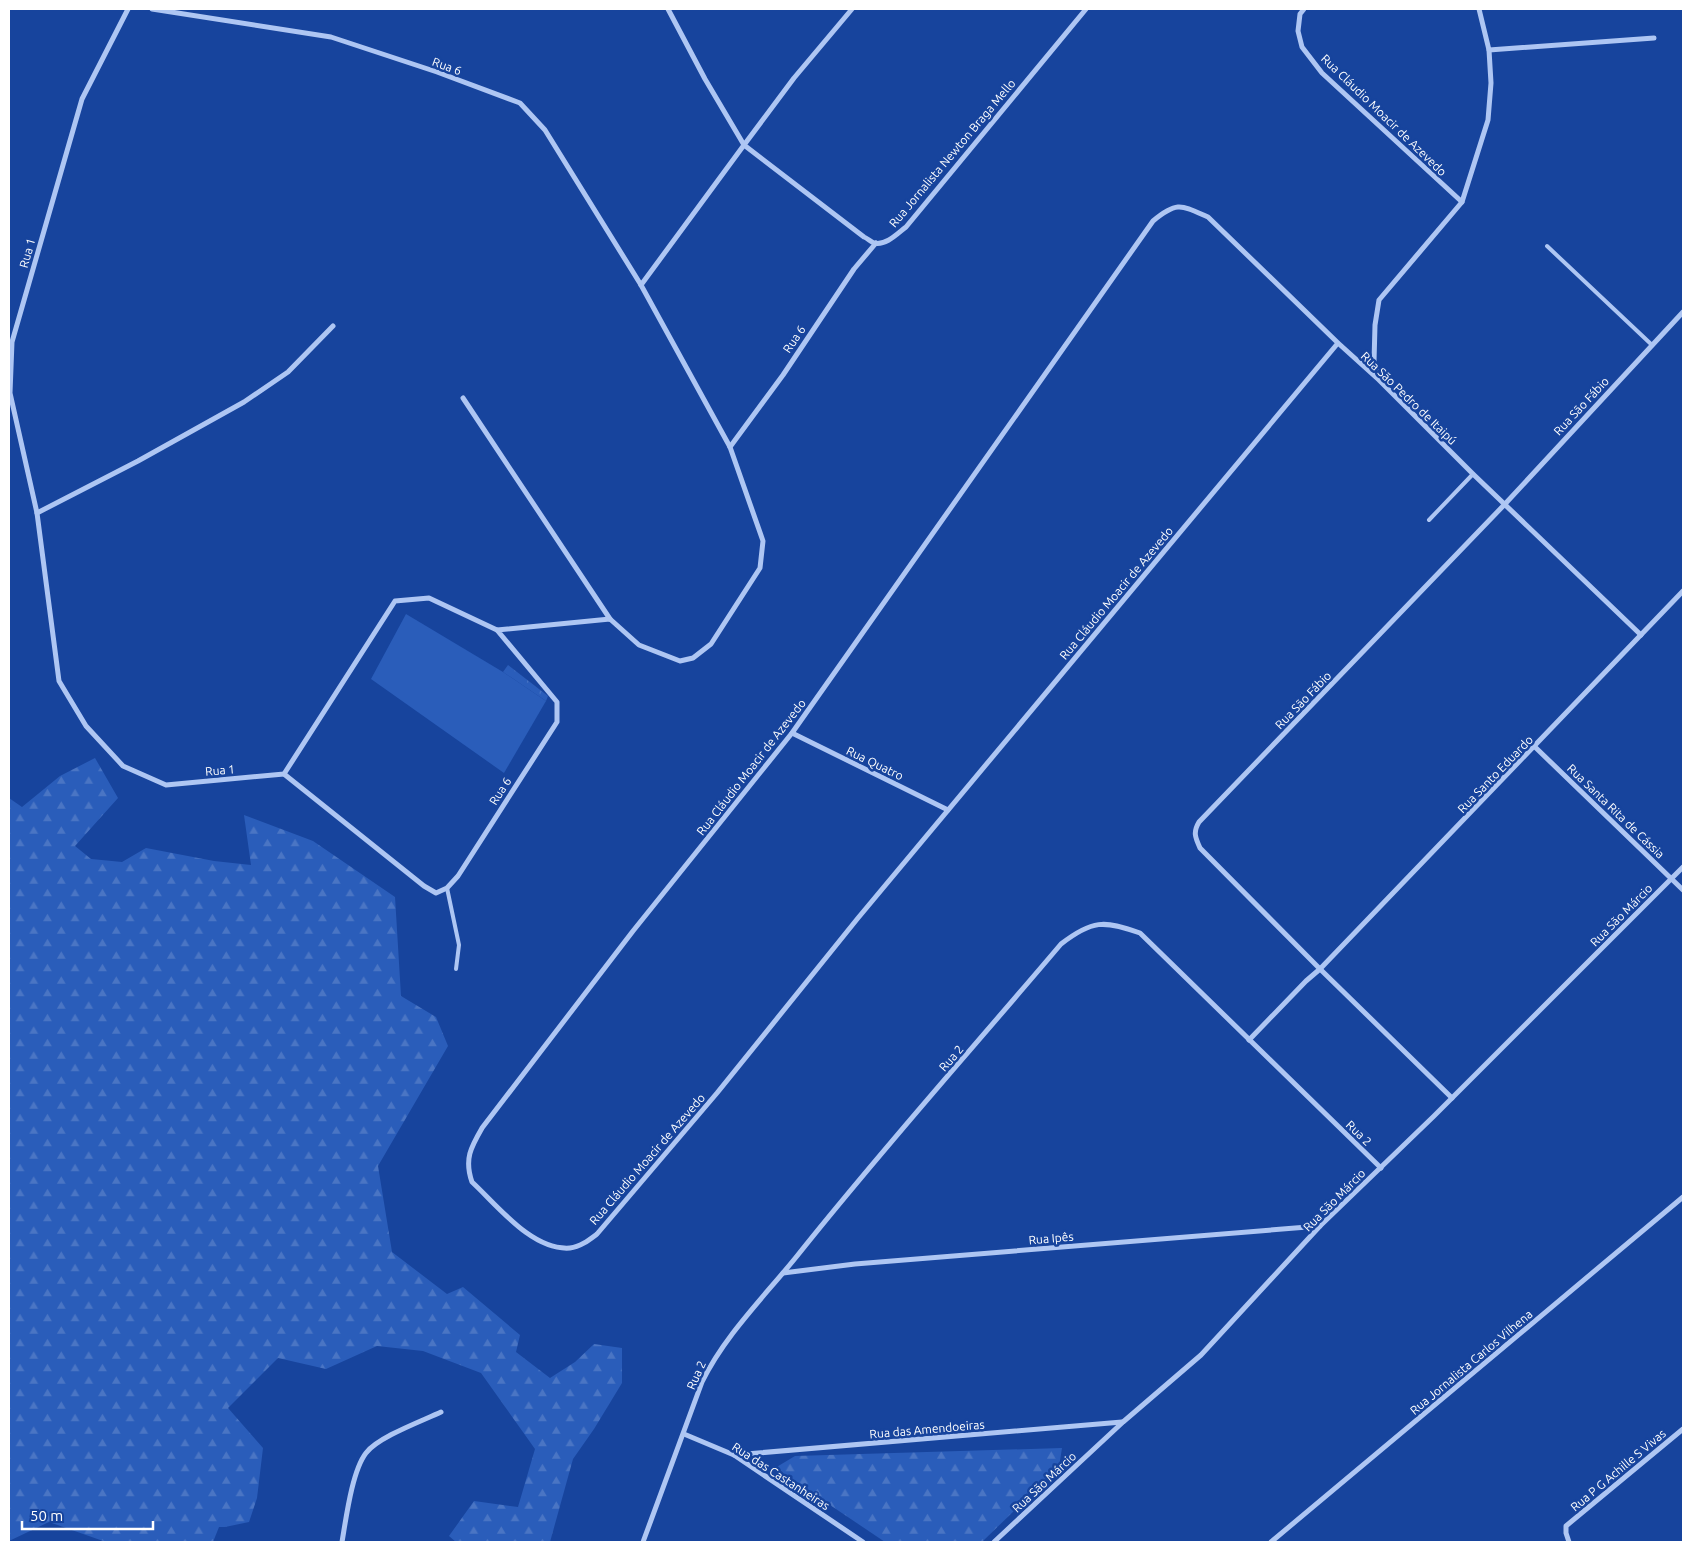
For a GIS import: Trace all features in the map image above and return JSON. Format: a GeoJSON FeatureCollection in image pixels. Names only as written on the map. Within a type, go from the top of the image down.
{"type":"FeatureCollection","features":[{"type":"Feature","properties":{"kind":"street","name":"Rua 1"},"geometry":{"type":"LineString","coordinates":[[128,9],[82,98],[12,342],[10,394],[37,513],[59,681],[86,726],[124,766],[166,785],[284,774]]}},
{"type":"Feature","properties":{"kind":"street","name":"Rua 6"},"geometry":{"type":"LineString","coordinates":[[152,9],[331,37],[437,72],[520,104],[545,130],[640,285],[730,448],[764,541],[760,568],[711,644],[693,658],[680,661],[639,646],[610,619],[463,398]]}},
{"type":"Feature","properties":{"kind":"street"},"geometry":{"type":"LineString","coordinates":[[668,9],[705,79],[744,145],[864,237],[876,243]]}},
{"type":"Feature","properties":{"kind":"street"},"geometry":{"type":"LineString","coordinates":[[640,285],[794,78],[852,9]]}},
{"type":"Feature","properties":{"kind":"street","name":"Rua Jornalista Newton Braga Mello"},"geometry":{"type":"LineString","coordinates":[[876,243],[895,236],[906,227],[1086,9]]}},
{"type":"Feature","properties":{"kind":"street","name":"Rua Cláudio Moacir de Azevedo"},"geometry":{"type":"LineString","coordinates":[[1304,9],[1300,14],[1298,32],[1302,47],[1322,73],[1462,202]]}},
{"type":"Feature","properties":{"kind":"street"},"geometry":{"type":"LineString","coordinates":[[1379,380],[1374,362],[1379,300],[1462,202],[1488,120],[1491,83],[1490,50],[1478,9]]}},
{"type":"Feature","properties":{"kind":"street"},"geometry":{"type":"LineString","coordinates":[[1490,50],[1654,38]]}},
{"type":"Feature","properties":{"kind":"street","name":"Rua São Pedro de Itaipú"},"geometry":{"type":"LineString","coordinates":[[1153,221],[1172,207],[1184,206],[1208,217],[1641,635]]}},
{"type":"Feature","properties":{"kind":"street","name":"Rua Cláudio Moacir de Azevedo"},"geometry":{"type":"LineString","coordinates":[[1153,221],[792,733],[632,931],[482,1128],[470,1148],[468,1162],[472,1182],[528,1236],[550,1246],[570,1248],[586,1242],[597,1234],[1338,343]]}},
{"type":"Feature","properties":{"kind":"street","name":"Rua 6"},"geometry":{"type":"LineString","coordinates":[[730,448],[854,269],[876,243]]}},
{"type":"Feature","properties":{"kind":"street","name":"Rua São Fábio"},"geometry":{"type":"LineString","coordinates":[[1452,1098],[1200,848],[1195,837],[1196,828],[1199,822],[1505,504],[1683,312]]}},
{"type":"Feature","properties":{"kind":"street"},"geometry":{"type":"LineString","coordinates":[[37,513],[138,461],[244,402],[288,372],[333,326]]}},
{"type":"Feature","properties":{"kind":"street","name":"Rua Santo Eduardo"},"geometry":{"type":"LineString","coordinates":[[1249,1040],[1535,747],[1683,591]]}},
{"type":"Feature","properties":{"kind":"street"},"geometry":{"type":"LineString","coordinates":[[446,888],[436,892],[424,886],[284,774],[395,601],[429,598],[497,630],[610,619]]}},
{"type":"Feature","properties":{"kind":"street","name":"Rua 6"},"geometry":{"type":"LineString","coordinates":[[446,888],[458,876],[557,722],[557,702],[497,630]]}},
{"type":"Feature","properties":{"kind":"street","name":"Rua Quatro"},"geometry":{"type":"LineString","coordinates":[[792,733],[948,810]]}},
{"type":"Feature","properties":{"kind":"street","name":"Rua Santa Rita de Cássia"},"geometry":{"type":"LineString","coordinates":[[1535,747],[1683,890]]}},
{"type":"Feature","properties":{"kind":"street","name":"Rua São Márcio"},"geometry":{"type":"LineString","coordinates":[[994,1542],[1123,1422],[1201,1355],[1320,1226],[1452,1098],[1683,867]]}},
{"type":"Feature","properties":{"kind":"street","name":"Rua 2"},"geometry":{"type":"LineString","coordinates":[[643,1542],[702,1382],[712,1362],[826,1219],[1061,944],[1079,930],[1102,924],[1116,924],[1140,933],[1381,1168]]}},
{"type":"Feature","properties":{"kind":"street","name":"Rua Jornalista Carlos Vilhena"},"geometry":{"type":"LineString","coordinates":[[1271,1542],[1683,1197]]}},
{"type":"Feature","properties":{"kind":"street","name":"Rua Ipês"},"geometry":{"type":"LineString","coordinates":[[783,1273],[855,1264],[1320,1226]]}},
{"type":"Feature","properties":{"kind":"street"},"geometry":{"type":"LineString","coordinates":[[342,1542],[353,1483],[365,1453],[386,1438],[441,1412]]}},
{"type":"Feature","properties":{"kind":"street","name":"Rua das Amendoeiras"},"geometry":{"type":"LineString","coordinates":[[734,1455],[1123,1422]]}},
{"type":"Feature","properties":{"kind":"street","name":"Rua P G Achille S Vivas"},"geometry":{"type":"LineString","coordinates":[[1570,1542],[1566,1533],[1566,1526],[1683,1430]]}},
{"type":"Feature","properties":{"kind":"street","name":"Rua das Castanheiras"},"geometry":{"type":"LineString","coordinates":[[684,1434],[734,1455],[863,1542]]}},
{"type":"Feature","properties":{"kind":"lane"},"geometry":{"type":"LineString","coordinates":[[1547,246],[1652,345]]}},
{"type":"Feature","properties":{"kind":"lane"},"geometry":{"type":"LineString","coordinates":[[1428,520],[1473,474]]}},
{"type":"Feature","properties":{"kind":"lane"},"geometry":{"type":"LineString","coordinates":[[446,888],[459,945],[456,969]]}},
{"type":"Feature","properties":{"kind":"green space"},"geometry":{"type":"Polygon","coordinates":[[[406,614],[503,672],[546,701],[504,773],[371,679],[406,614]]]}},
{"type":"Feature","properties":{"kind":"green space"},"geometry":{"type":"Polygon","coordinates":[[[508,665],[548,696],[546,701],[503,672],[508,665]]]}},
{"type":"Feature","properties":{"kind":"green space"},"geometry":{"type":"Polygon","coordinates":[[[95,758],[118,798],[75,846],[91,859],[122,862],[146,848],[214,861],[251,865],[244,815],[313,841],[395,897],[401,996],[436,1017],[448,1046],[378,1166],[392,1252],[447,1294],[463,1287],[520,1335],[516,1352],[550,1378],[575,1362],[594,1344],[622,1348],[622,1383],[573,1459],[550,1542],[456,1542],[449,1536],[474,1501],[518,1507],[535,1449],[481,1373],[423,1351],[377,1346],[326,1369],[278,1358],[228,1408],[263,1448],[257,1498],[249,1522],[219,1527],[213,1542],[106,1542],[49,1522],[9,1541],[9,798],[22,807],[60,776],[95,758]]]}},
{"type":"Feature","properties":{"kind":"green space"},"geometry":{"type":"Polygon","coordinates":[[[1062,1448],[1059,1467],[982,1542],[885,1542],[775,1468],[795,1456],[1062,1448]]]}}]}
